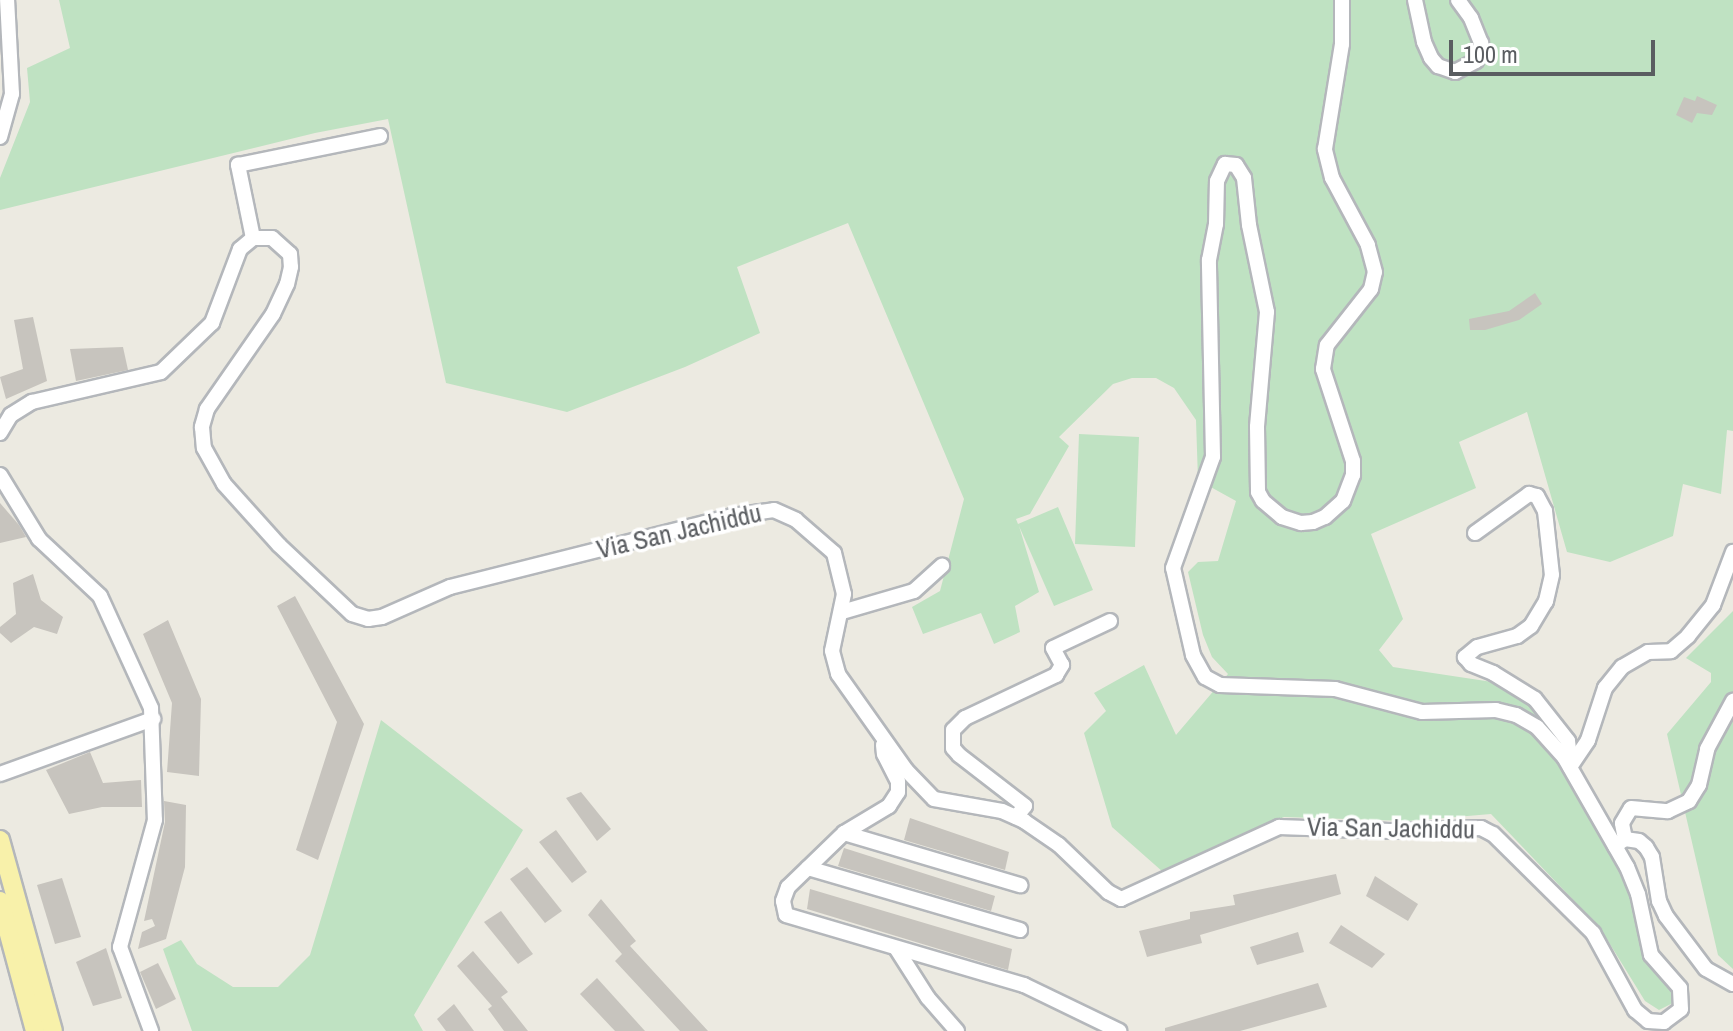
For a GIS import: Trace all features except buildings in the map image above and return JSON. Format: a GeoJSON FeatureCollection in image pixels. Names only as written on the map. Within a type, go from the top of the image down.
{"type":"FeatureCollection","features":[{"type":"Feature","properties":{"kind":"main road"},"geometry":{"type":"LineString","coordinates":[[0,840],[53,1031]]}},
{"type":"Feature","properties":{"kind":"main road"},"geometry":{"type":"LineString","coordinates":[[0,901],[35,1031]]}},
{"type":"Feature","properties":{"kind":"street"},"geometry":{"type":"LineString","coordinates":[[0,137],[12,94],[7,0]]}},
{"type":"Feature","properties":{"kind":"street","name":"Via San Jachiddu"},"geometry":{"type":"LineString","coordinates":[[253,238],[272,238],[283,245],[290,254],[291,273],[273,314],[207,409],[202,427],[206,456],[224,484],[272,538],[352,614],[368,619],[382,617],[450,587],[719,519],[769,510],[796,520],[832,549],[843,584],[842,612],[833,642],[833,662],[850,695],[919,787],[934,799],[1016,817],[1059,845],[1108,892],[1121,899],[1279,827],[1487,830],[1593,933],[1635,1010],[1648,1021],[1664,1022],[1677,1015],[1683,996],[1676,982],[1651,955],[1638,894],[1620,843],[1571,766],[1537,727],[1506,712],[1422,712],[1335,689],[1220,685],[1205,677],[1193,655],[1173,568],[1211,466],[1214,446],[1209,260],[1216,224],[1217,181],[1225,164],[1236,165],[1244,178],[1249,225],[1267,312],[1257,427],[1258,492],[1282,517],[1301,523],[1313,522],[1343,501],[1353,475],[1353,461],[1323,369],[1327,345],[1371,289],[1375,272],[1368,245],[1332,178],[1325,149],[1342,44],[1342,0]]}},
{"type":"Feature","properties":{"kind":"street"},"geometry":{"type":"LineString","coordinates":[[1415,0],[1424,42],[1431,58],[1438,66],[1455,72],[1476,61],[1481,43],[1471,18],[1458,0]]}},
{"type":"Feature","properties":{"kind":"street"},"geometry":{"type":"LineString","coordinates":[[0,433],[11,415],[32,402],[145,379],[168,367],[212,323],[235,258],[253,238],[238,165],[380,136]]}},
{"type":"Feature","properties":{"kind":"street"},"geometry":{"type":"LineString","coordinates":[[0,475],[39,539],[100,596],[142,681],[153,719],[155,820],[120,947],[151,1031]]}},
{"type":"Feature","properties":{"kind":"street"},"geometry":{"type":"LineString","coordinates":[[1475,533],[1529,494],[1537,496],[1545,511],[1552,575],[1546,601],[1531,626],[1517,636],[1477,647],[1465,657],[1471,664],[1493,673],[1535,699],[1568,741],[1571,766]]}},
{"type":"Feature","properties":{"kind":"street"},"geometry":{"type":"LineString","coordinates":[[1571,766],[1588,740],[1605,688],[1622,667],[1648,652],[1671,651],[1688,636],[1713,605],[1733,552]]}},
{"type":"Feature","properties":{"kind":"street"},"geometry":{"type":"LineString","coordinates":[[842,612],[914,591],[942,566]]}},
{"type":"Feature","properties":{"kind":"street"},"geometry":{"type":"LineString","coordinates":[[1016,817],[1025,806],[959,755],[953,748],[953,730],[965,718],[1056,675],[1062,665],[1053,648],[1110,621]]}},
{"type":"Feature","properties":{"kind":"street"},"geometry":{"type":"LineString","coordinates":[[1733,701],[1707,749],[1699,785],[1689,801],[1668,811],[1631,808],[1622,823],[1620,843],[1639,841],[1652,857],[1659,901],[1666,916],[1706,969],[1733,984]]}},
{"type":"Feature","properties":{"kind":"street"},"geometry":{"type":"LineString","coordinates":[[0,774],[153,719]]}},
{"type":"Feature","properties":{"kind":"street"},"geometry":{"type":"LineString","coordinates":[[884,740],[884,754],[898,781],[898,792],[889,806],[844,833],[808,868],[785,894],[782,909],[786,915],[1024,985],[1119,1031]]}},
{"type":"Feature","properties":{"kind":"street"},"geometry":{"type":"LineString","coordinates":[[844,833],[1020,885]]}},
{"type":"Feature","properties":{"kind":"street"},"geometry":{"type":"LineString","coordinates":[[808,868],[1020,930]]}},
{"type":"Feature","properties":{"kind":"street"},"geometry":{"type":"LineString","coordinates":[[896,948],[926,995],[957,1031]]}},
{"type":"Feature","properties":{"kind":"green space"},"geometry":{"type":"Polygon","coordinates":[[[59,0],[1733,0],[1733,431],[1727,430],[1721,494],[1683,484],[1673,536],[1610,562],[1567,552],[1527,412],[1459,442],[1476,488],[1371,534],[1403,619],[1379,650],[1393,667],[1499,683],[1515,690],[1535,709],[1566,747],[1626,879],[1642,951],[1676,992],[1675,1002],[1659,1010],[1645,1001],[1600,928],[1491,814],[1408,821],[1284,817],[1163,872],[1112,827],[1084,733],[1106,711],[1094,693],[1144,665],[1176,735],[1228,674],[1212,657],[1203,635],[1188,572],[1198,562],[1218,561],[1236,501],[1198,480],[1196,420],[1174,388],[1156,378],[1132,378],[1113,384],[1059,437],[1069,446],[1030,514],[1016,519],[1018,524],[1058,507],[1093,590],[1054,606],[1019,526],[1039,592],[1015,606],[1020,632],[994,644],[981,613],[923,634],[912,607],[940,591],[964,499],[848,223],[737,267],[760,333],[685,367],[567,412],[446,383],[388,119],[315,133],[0,210],[0,178],[30,102],[27,68],[70,48],[59,0]]]}},
{"type":"Feature","properties":{"kind":"green space"},"geometry":{"type":"Polygon","coordinates":[[[1079,434],[1139,437],[1135,547],[1075,544],[1079,434]]]}},
{"type":"Feature","properties":{"kind":"green space"},"geometry":{"type":"Polygon","coordinates":[[[1733,611],[1733,969],[1718,955],[1667,734],[1711,682],[1711,673],[1686,658],[1733,611]]]}},
{"type":"Feature","properties":{"kind":"green space"},"geometry":{"type":"Polygon","coordinates":[[[381,720],[523,830],[414,1015],[423,1031],[192,1031],[163,949],[181,940],[197,964],[233,987],[278,987],[310,955],[381,720]]]}}]}
